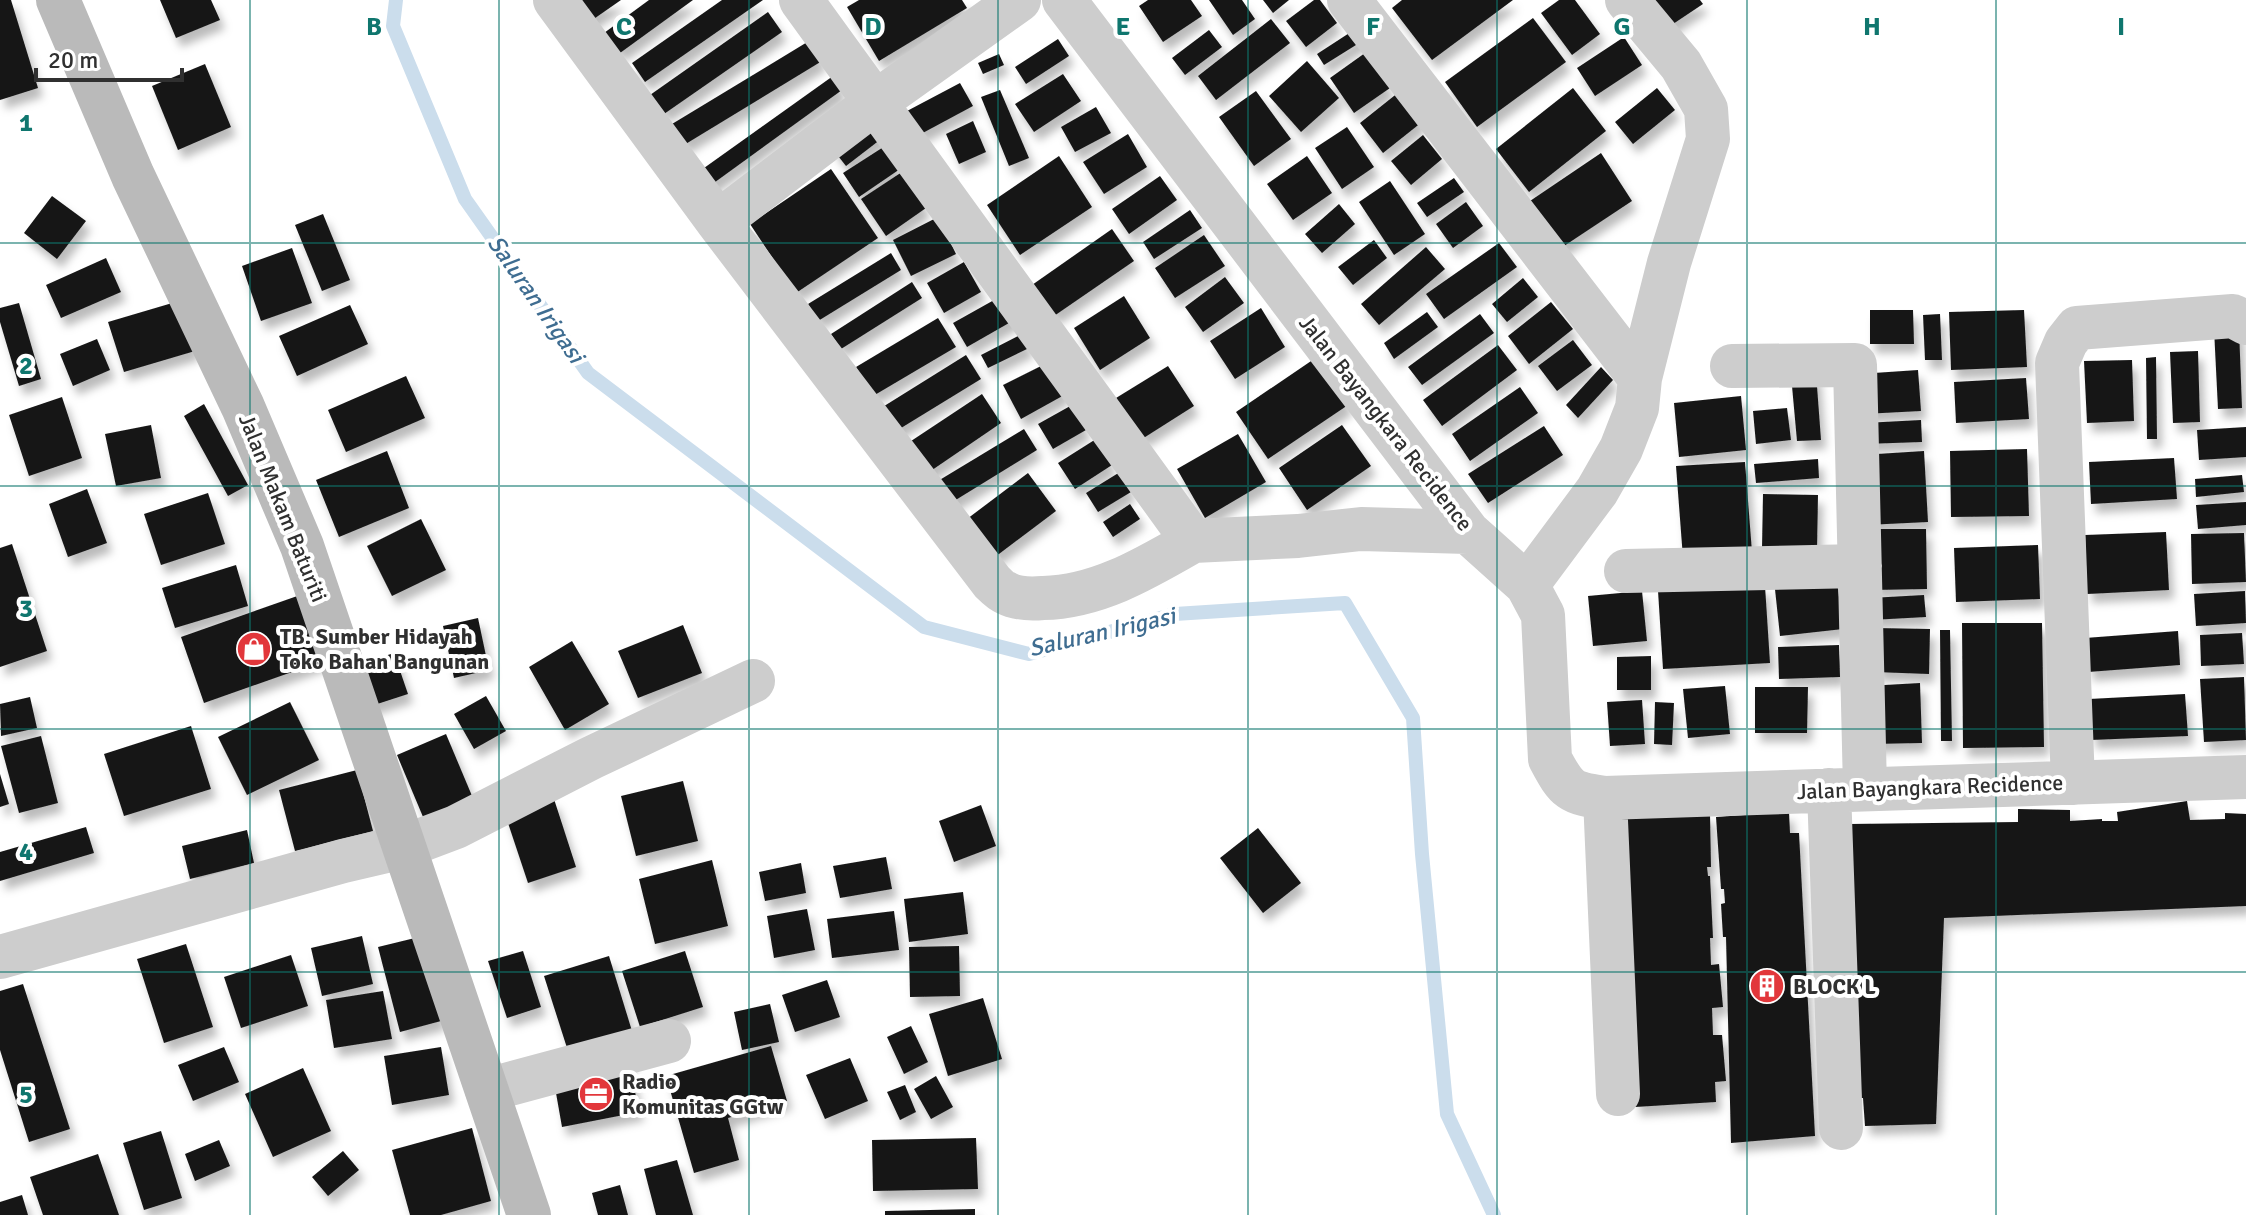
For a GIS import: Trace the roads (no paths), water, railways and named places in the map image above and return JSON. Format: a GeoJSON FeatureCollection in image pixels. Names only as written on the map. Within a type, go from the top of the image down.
{"type":"FeatureCollection","features":[{"type":"Feature","properties":{"kind":"street","name":"Jalan Makam Baturiti"},"geometry":{"type":"LineString","coordinates":[[58,0],[133,176],[243,407],[302,546],[529,1215]]}},
{"type":"Feature","properties":{"kind":"street"},"geometry":{"type":"LineString","coordinates":[[555,0],[718,222],[992,582],[1006,593],[1028,599],[1077,595],[1147,567],[1193,541],[1298,536],[1361,529],[1468,532]]}},
{"type":"Feature","properties":{"kind":"street"},"geometry":{"type":"LineString","coordinates":[[801,0],[1193,541]]}},
{"type":"Feature","properties":{"kind":"street"},"geometry":{"type":"LineString","coordinates":[[718,222],[876,102],[1019,0]]}},
{"type":"Feature","properties":{"kind":"street","name":"Jalan Bayangkara Recidence"},"geometry":{"type":"LineString","coordinates":[[1064,0],[1468,532],[1527,585],[1543,615],[1550,759],[1561,780],[1575,793],[1605,798],[2246,777]]}},
{"type":"Feature","properties":{"kind":"street"},"geometry":{"type":"LineString","coordinates":[[1349,0],[1640,378]]}},
{"type":"Feature","properties":{"kind":"street"},"geometry":{"type":"LineString","coordinates":[[1527,585],[1597,491],[1621,449],[1637,408],[1640,378],[1669,263],[1708,139],[1706,109],[1681,65],[1627,0]]}},
{"type":"Feature","properties":{"kind":"street"},"geometry":{"type":"LineString","coordinates":[[2073,783],[2057,363],[2066,342],[2077,328],[2233,316],[2246,323]]}},
{"type":"Feature","properties":{"kind":"street"},"geometry":{"type":"LineString","coordinates":[[1732,366],[1854,350],[1860,566],[1847,790],[1841,1128]]}},
{"type":"Feature","properties":{"kind":"street"},"geometry":{"type":"LineString","coordinates":[[1626,571],[1860,566]]}},
{"type":"Feature","properties":{"kind":"street"},"geometry":{"type":"LineString","coordinates":[[0,957],[403,847],[456,827],[753,681]]}},
{"type":"Feature","properties":{"kind":"street"},"geometry":{"type":"LineString","coordinates":[[1605,798],[1618,1094]]}},
{"type":"Feature","properties":{"kind":"street"},"geometry":{"type":"LineString","coordinates":[[487,1090],[669,1041]]}},
{"type":"Feature","properties":{"kind":"waterway","name":"Saluran Irigasi"},"geometry":{"type":"LineString","coordinates":[[396,0],[393,26],[465,199],[588,373],[924,627],[1029,654],[1175,614],[1345,603],[1413,718],[1422,854],[1447,1114],[1494,1215]]}},
{"type":"Feature","properties":{"kind":"place","name":"TB. Sumber Hidayah Toko Bahan Bangunan"},"geometry":{"type":"Point","coordinates":[254,649]}},
{"type":"Feature","properties":{"kind":"place","name":"BLOCK L"},"geometry":{"type":"Point","coordinates":[1767,986]}},
{"type":"Feature","properties":{"kind":"place","name":"Radio Komunitas GGtw"},"geometry":{"type":"Point","coordinates":[596,1094]}}]}
